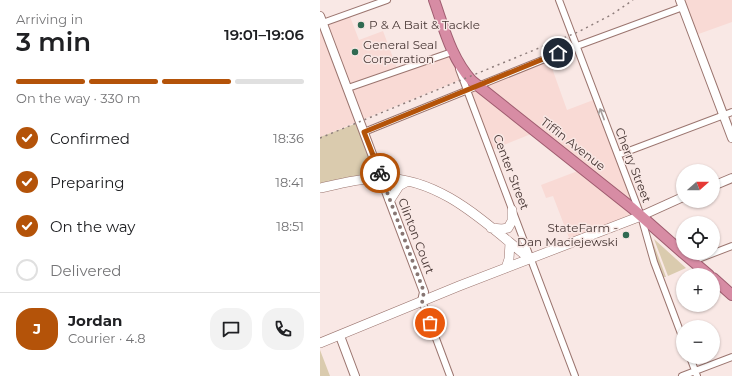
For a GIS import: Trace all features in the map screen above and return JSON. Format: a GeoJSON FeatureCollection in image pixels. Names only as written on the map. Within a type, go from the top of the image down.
{"type":"FeatureCollection","features":[{"type":"Feature","properties":{"kind":"highway","name":"Center Street"},"geometry":{"type":"LineString","coordinates":[[434,0],[452,52]]}},
{"type":"Feature","properties":{"kind":"highway","name":"Tiffin Avenue"},"geometry":{"type":"LineString","coordinates":[[452,52],[462,70],[478,86],[641,216],[676,247]]}},
{"type":"Feature","properties":{"kind":"highway","name":"Tiffin Avenue"},"geometry":{"type":"LineString","coordinates":[[693,261],[701,268]]}},
{"type":"Feature","properties":{"kind":"highway"},"geometry":{"type":"LineString","coordinates":[[720,284],[732,295]]}},
{"type":"Feature","properties":{"kind":"main road"},"geometry":{"type":"LineString","coordinates":[[320,188],[352,181],[382,178],[408,181],[426,186],[448,196],[530,259]]}},
{"type":"Feature","properties":{"kind":"main road"},"geometry":{"type":"LineString","coordinates":[[390,200],[399,186],[408,181]]}},
{"type":"Feature","properties":{"kind":"main road"},"geometry":{"type":"LineString","coordinates":[[491,228],[508,228],[512,221],[512,210]]}},
{"type":"Feature","properties":{"kind":"main road"},"geometry":{"type":"LineString","coordinates":[[320,343],[422,301],[641,216]]}},
{"type":"Feature","properties":{"kind":"main road"},"geometry":{"type":"LineString","coordinates":[[506,268],[509,258],[510,243]]}},
{"type":"Feature","properties":{"kind":"street"},"geometry":{"type":"LineString","coordinates":[[321,21],[387,0]]}},
{"type":"Feature","properties":{"kind":"street","name":"Cherry Street"},"geometry":{"type":"LineString","coordinates":[[560,0],[641,216],[650,250],[676,320]]}},
{"type":"Feature","properties":{"kind":"street"},"geometry":{"type":"LineString","coordinates":[[364,132],[681,3],[732,138]]}},
{"type":"Feature","properties":{"kind":"street","name":"Clinton Court"},"geometry":{"type":"LineString","coordinates":[[321,21],[348,88],[424,292],[422,301],[450,376]]}},
{"type":"Feature","properties":{"kind":"street"},"geometry":{"type":"LineString","coordinates":[[348,88],[452,52]]}},
{"type":"Feature","properties":{"kind":"street","name":"Center Street"},"geometry":{"type":"LineString","coordinates":[[452,52],[575,376]]}},
{"type":"Feature","properties":{"kind":"street"},"geometry":{"type":"LineString","coordinates":[[618,155],[732,112]]}},
{"type":"Feature","properties":{"kind":"street"},"geometry":{"type":"LineString","coordinates":[[720,183],[732,178]]}},
{"type":"Feature","properties":{"kind":"street"},"geometry":{"type":"LineString","coordinates":[[641,216],[676,200]]}},
{"type":"Feature","properties":{"kind":"street"},"geometry":{"type":"LineString","coordinates":[[693,261],[732,246]]}},
{"type":"Feature","properties":{"kind":"street"},"geometry":{"type":"LineString","coordinates":[[340,336],[355,376]]}},
{"type":"Feature","properties":{"kind":"street"},"geometry":{"type":"LineString","coordinates":[[682,376],[696,374],[732,357]]}},
{"type":"Feature","properties":{"kind":"street"},"geometry":{"type":"LineString","coordinates":[[692,364],[696,374]]}},
{"type":"Feature","properties":{"kind":"shaded area"},"geometry":{"type":"Polygon","coordinates":[[[680,0],[732,0],[732,22],[693,36],[680,0]]]}},
{"type":"Feature","properties":{"kind":"shaded area"},"geometry":{"type":"Polygon","coordinates":[[[349,14],[359,40],[383,31],[398,71],[452,52],[478,86],[548,57],[567,110],[596,99],[641,216],[571,243],[553,196],[546,198],[541,185],[583,169],[536,132],[489,151],[462,79],[320,137],[320,24],[349,14]]]}},
{"type":"Feature","properties":{"kind":"shaded area"},"geometry":{"type":"Polygon","coordinates":[[[360,122],[381,178],[320,188],[320,137],[360,122]]]}},
{"type":"Feature","properties":{"kind":"shaded area"},"geometry":{"type":"Polygon","coordinates":[[[649,237],[651,237],[666,277],[663,277],[649,237]]]}},
{"type":"Feature","properties":{"kind":"shaded area"},"geometry":{"type":"Polygon","coordinates":[[[654,239],[686,268],[676,268],[676,272],[668,276],[654,239]]]}},
{"type":"Feature","properties":{"kind":"shaded area"},"geometry":{"type":"Polygon","coordinates":[[[320,350],[330,376],[320,376],[320,350]]]}},
{"type":"Feature","properties":{"kind":"railway"},"geometry":{"type":"LineString","coordinates":[[320,138],[578,32],[611,15],[633,0]]}},
{"type":"Feature","properties":{"kind":"way so far"},"geometry":{"type":"LineString","coordinates":[[380,173],[424,292],[422,301],[430,323]]}},
{"type":"Feature","properties":{"kind":"place","name":"P & A Bait & Tackle"},"geometry":{"type":"Point","coordinates":[361,25]}},
{"type":"Feature","properties":{"kind":"place","name":"General Seal Corperation"},"geometry":{"type":"Point","coordinates":[355,52]}},
{"type":"Feature","properties":{"kind":"place","name":"StateFarm - Dan Maciejewski"},"geometry":{"type":"Point","coordinates":[626,235]}},
{"type":"Feature","properties":{"kind":"route"},"geometry":{"type":"LineString","coordinates":[[380,173],[364,132],[558,53]]}}]}
